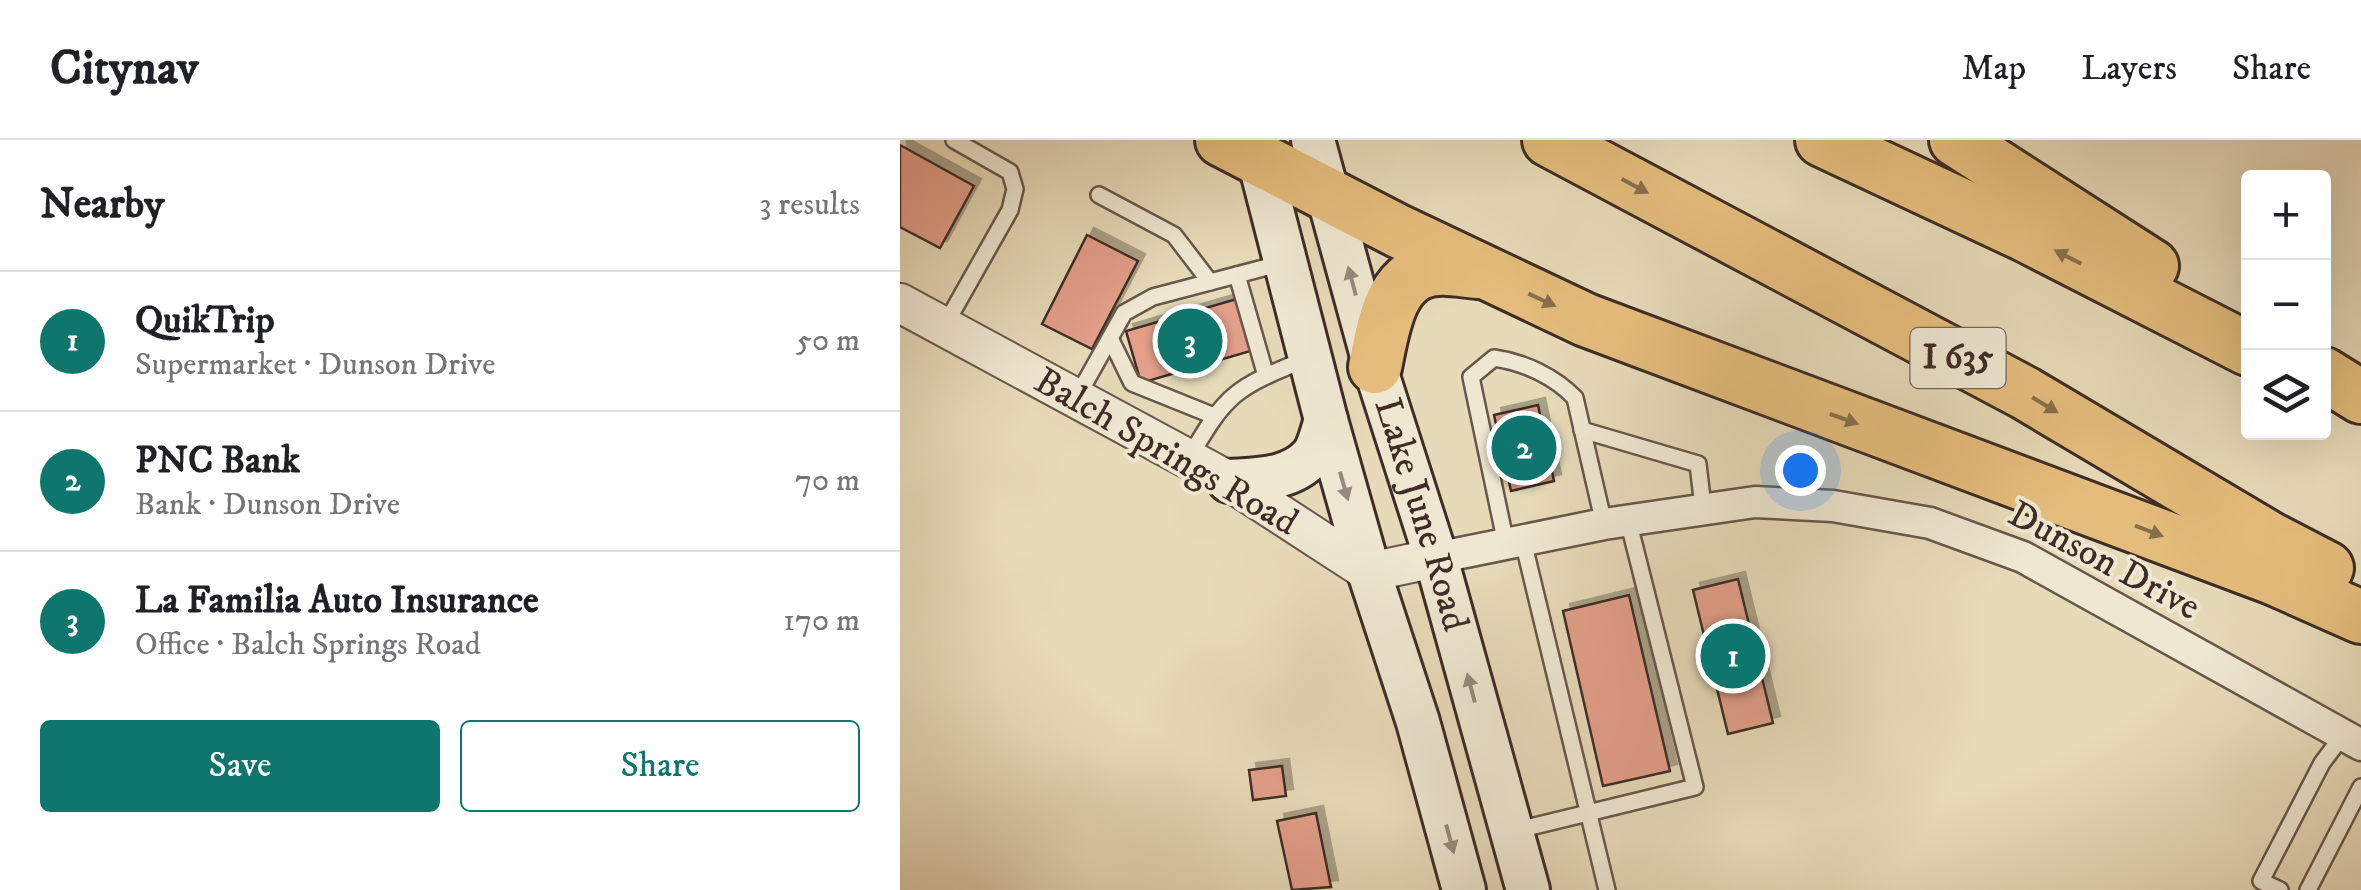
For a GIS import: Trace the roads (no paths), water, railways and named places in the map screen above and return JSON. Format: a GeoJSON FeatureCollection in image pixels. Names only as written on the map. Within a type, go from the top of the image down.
{"type":"FeatureCollection","features":[{"type":"Feature","properties":{"kind":"highway","name":"I 635"},"geometry":{"type":"LineString","coordinates":[[1549,140],[2025,393],[2271,539],[2361,586]]}},
{"type":"Feature","properties":{"kind":"highway"},"geometry":{"type":"LineString","coordinates":[[1822,140],[2025,235],[2241,345]]}},
{"type":"Feature","properties":{"kind":"highway"},"geometry":{"type":"LineString","coordinates":[[1956,140],[2241,323]]}},
{"type":"Feature","properties":{"kind":"highway"},"geometry":{"type":"LineString","coordinates":[[1245,146],[1329,195],[1586,320],[1713,371],[2272,578],[2361,618]]}},
{"type":"Feature","properties":{"kind":"highway"},"geometry":{"type":"LineString","coordinates":[[1375,367],[1388,308],[1406,281],[1435,268],[1484,272]]}},
{"type":"Feature","properties":{"kind":"highway"},"geometry":{"type":"LineString","coordinates":[[2331,378],[2361,397]]}},
{"type":"Feature","properties":{"kind":"highway"},"geometry":{"type":"LineString","coordinates":[[2331,391],[2361,406]]}},
{"type":"Feature","properties":{"kind":"main road","name":"Lake June Road"},"geometry":{"type":"LineString","coordinates":[[1314,140],[1375,367],[1436,558],[1528,890]]}},
{"type":"Feature","properties":{"kind":"main road","name":"Lake June Road"},"geometry":{"type":"LineString","coordinates":[[1245,146],[1286,262],[1369,572],[1418,722],[1464,890]]}},
{"type":"Feature","properties":{"kind":"main road"},"geometry":{"type":"LineString","coordinates":[[1228,481],[1292,472],[1313,456],[1326,420]]}},
{"type":"Feature","properties":{"kind":"street","name":"Balch Springs Road"},"geometry":{"type":"LineString","coordinates":[[900,303],[1228,481],[1369,572]]}},
{"type":"Feature","properties":{"kind":"street","name":"Dunson Drive"},"geometry":{"type":"LineString","coordinates":[[1436,558],[1616,522],[1755,502],[1833,506],[1930,523],[2023,557],[2352,740]]}},
{"type":"Feature","properties":{"kind":"street"},"geometry":{"type":"LineString","coordinates":[[1369,572],[1436,558]]}},
{"type":"Feature","properties":{"kind":"lane"},"geometry":{"type":"LineString","coordinates":[[944,327],[1010,210],[1015,189],[1010,172],[954,140]]}},
{"type":"Feature","properties":{"kind":"lane"},"geometry":{"type":"LineString","coordinates":[[1098,195],[1174,235],[1210,282]]}},
{"type":"Feature","properties":{"kind":"lane"},"geometry":{"type":"LineString","coordinates":[[1076,399],[1124,313],[1153,297],[1286,262]]}},
{"type":"Feature","properties":{"kind":"lane"},"geometry":{"type":"LineString","coordinates":[[1237,274],[1266,376]]}},
{"type":"Feature","properties":{"kind":"lane"},"geometry":{"type":"LineString","coordinates":[[1110,338],[1132,384],[1214,416]]}},
{"type":"Feature","properties":{"kind":"lane"},"geometry":{"type":"LineString","coordinates":[[1188,460],[1214,416],[1247,383],[1310,358]]}},
{"type":"Feature","properties":{"kind":"lane"},"geometry":{"type":"LineString","coordinates":[[1511,832],[1590,814],[1695,787],[1575,398],[1562,385],[1514,361],[1494,358],[1471,377],[1590,814],[1606,890]]}},
{"type":"Feature","properties":{"kind":"lane"},"geometry":{"type":"LineString","coordinates":[[1582,430],[1698,464],[1704,507]]}},
{"type":"Feature","properties":{"kind":"lane"},"geometry":{"type":"LineString","coordinates":[[2280,890],[2261,880],[2322,763],[2352,740]]}},
{"type":"Feature","properties":{"kind":"lane"},"geometry":{"type":"LineString","coordinates":[[2308,890],[2361,786]]}},
{"type":"Feature","properties":{"kind":"place","name":"La Familia Auto Insurance"},"geometry":{"type":"Point","coordinates":[1190,341]}},
{"type":"Feature","properties":{"kind":"place","name":"PNC Bank"},"geometry":{"type":"Point","coordinates":[1524,448]}},
{"type":"Feature","properties":{"kind":"place","name":"QuikTrip"},"geometry":{"type":"Point","coordinates":[1733,656]}}]}
